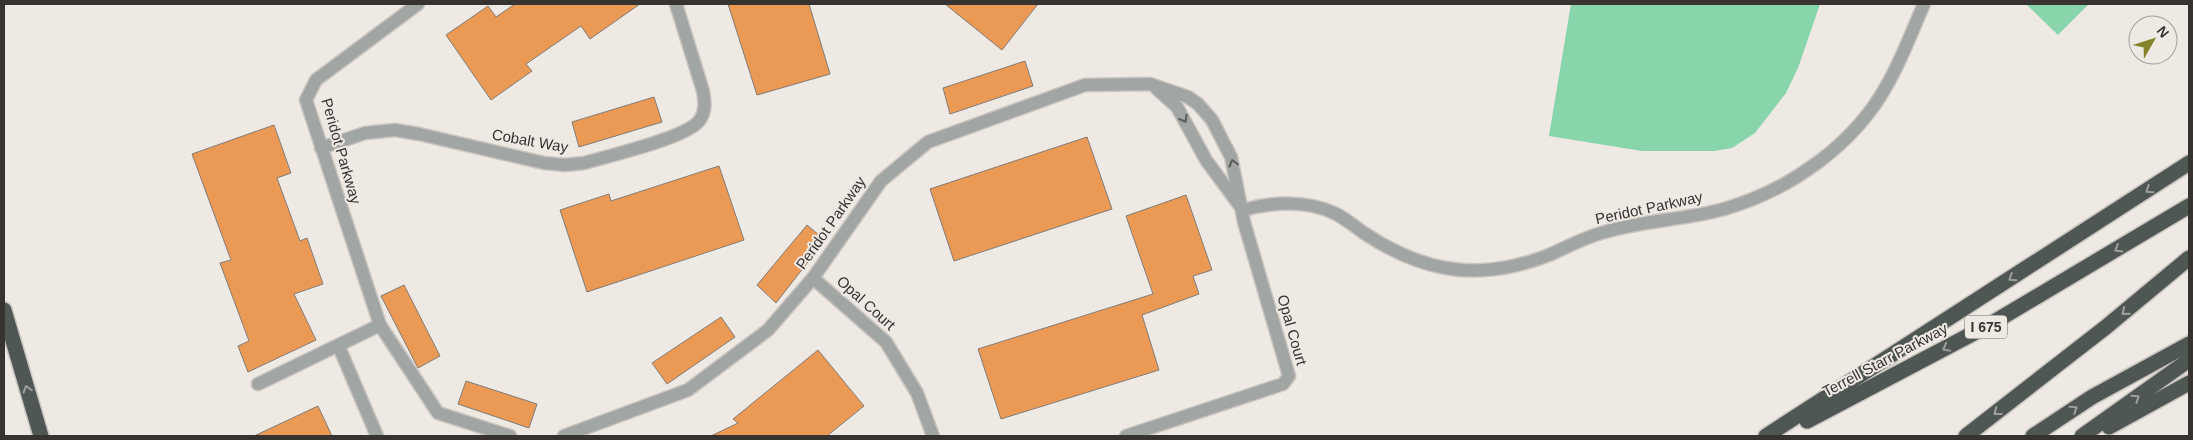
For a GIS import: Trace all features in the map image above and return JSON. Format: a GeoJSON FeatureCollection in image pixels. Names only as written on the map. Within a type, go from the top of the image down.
{"type":"FeatureCollection","features":[{"type":"Feature","properties":{"kind":"highway"},"geometry":{"type":"LineString","coordinates":[[1766,436],[2189,163]]}},
{"type":"Feature","properties":{"kind":"highway","name":"Terrell Starr Parkway"},"geometry":{"type":"LineString","coordinates":[[1777,436],[1989,325],[2189,206]]}},
{"type":"Feature","properties":{"kind":"highway"},"geometry":{"type":"LineString","coordinates":[[1966,436],[2106,327],[2189,258]]}},
{"type":"Feature","properties":{"kind":"highway"},"geometry":{"type":"LineString","coordinates":[[4,310],[41,436]]}},
{"type":"Feature","properties":{"kind":"highway"},"geometry":{"type":"LineString","coordinates":[[2033,436],[2092,397],[2189,344]]}},
{"type":"Feature","properties":{"kind":"highway"},"geometry":{"type":"LineString","coordinates":[[2082,436],[2189,360]]}},
{"type":"Feature","properties":{"kind":"highway"},"geometry":{"type":"LineString","coordinates":[[2092,436],[2189,383]]}},
{"type":"Feature","properties":{"kind":"street","name":"Peridot Parkway"},"geometry":{"type":"LineString","coordinates":[[418,4],[316,80],[306,100],[320,148],[380,325],[438,412],[510,436]]}},
{"type":"Feature","properties":{"kind":"street","name":"Cobalt Way"},"geometry":{"type":"LineString","coordinates":[[320,148],[365,133],[394,130],[544,162],[572,165],[584,163],[685,131],[700,120],[704,111],[704,100],[676,4]]}},
{"type":"Feature","properties":{"kind":"street","name":"Peridot Parkway"},"geometry":{"type":"LineString","coordinates":[[564,436],[688,390],[768,330],[813,278],[881,181],[928,142],[1085,85],[1150,84],[1188,97],[1198,104],[1212,120],[1231,157],[1243,210],[1259,206],[1284,204],[1324,209],[1339,216],[1381,243],[1414,259],[1444,268],[1476,270],[1507,267],[1532,261],[1596,234],[1625,226],[1725,208],[1764,194],[1793,179],[1820,160],[1844,139],[1866,115],[1886,87],[1906,48],[1924,4]]}},
{"type":"Feature","properties":{"kind":"street"},"geometry":{"type":"LineString","coordinates":[[1150,84],[1169,98],[1177,107],[1206,160],[1243,210]]}},
{"type":"Feature","properties":{"kind":"street","name":"Opal Court"},"geometry":{"type":"LineString","coordinates":[[1126,436],[1283,384],[1289,376],[1244,222],[1243,210]]}},
{"type":"Feature","properties":{"kind":"street","name":"Opal Court"},"geometry":{"type":"LineString","coordinates":[[813,278],[886,342],[917,393],[933,436]]}},
{"type":"Feature","properties":{"kind":"street"},"geometry":{"type":"LineString","coordinates":[[258,384],[380,325]]}},
{"type":"Feature","properties":{"kind":"street"},"geometry":{"type":"LineString","coordinates":[[339,346],[377,436]]}},
{"type":"Feature","properties":{"kind":"green space"},"geometry":{"type":"Polygon","coordinates":[[[1571,4],[1820,4],[1798,68],[1786,93],[1755,133],[1732,148],[1714,151],[1642,151],[1549,136],[1571,4]]]}},
{"type":"Feature","properties":{"kind":"green space"},"geometry":{"type":"Polygon","coordinates":[[[2026,4],[2089,4],[2058,35],[2026,4]]]}},
{"type":"Feature","properties":{"kind":"building"},"geometry":{"type":"Polygon","coordinates":[[[515,4],[640,4],[590,39],[581,26],[526,64],[532,71],[491,100],[446,35],[488,6],[496,17],[515,4]]]}},
{"type":"Feature","properties":{"kind":"building"},"geometry":{"type":"Polygon","coordinates":[[[728,4],[809,4],[830,74],[757,95],[728,4]]]}},
{"type":"Feature","properties":{"kind":"building"},"geometry":{"type":"Polygon","coordinates":[[[945,4],[1038,4],[1002,50],[945,4]]]}},
{"type":"Feature","properties":{"kind":"building"},"geometry":{"type":"Polygon","coordinates":[[[1025,61],[1033,86],[950,114],[943,88],[1025,61]]]}},
{"type":"Feature","properties":{"kind":"building"},"geometry":{"type":"Polygon","coordinates":[[[654,97],[662,122],[579,147],[572,122],[654,97]]]}},
{"type":"Feature","properties":{"kind":"building"},"geometry":{"type":"Polygon","coordinates":[[[274,125],[291,173],[277,178],[300,241],[307,238],[323,284],[294,294],[316,340],[248,372],[238,346],[249,341],[220,263],[231,260],[192,154],[274,125]]]}},
{"type":"Feature","properties":{"kind":"building"},"geometry":{"type":"Polygon","coordinates":[[[1087,137],[1112,209],[954,261],[930,189],[1087,137]]]}},
{"type":"Feature","properties":{"kind":"building"},"geometry":{"type":"Polygon","coordinates":[[[719,166],[744,240],[587,292],[560,210],[609,194],[611,201],[719,166]]]}},
{"type":"Feature","properties":{"kind":"building"},"geometry":{"type":"Polygon","coordinates":[[[1186,195],[1212,270],[1193,276],[1199,294],[1142,315],[1159,370],[1001,419],[978,349],[1153,294],[1126,216],[1186,195]]]}},
{"type":"Feature","properties":{"kind":"building"},"geometry":{"type":"Polygon","coordinates":[[[807,225],[825,240],[776,303],[757,285],[807,225]]]}},
{"type":"Feature","properties":{"kind":"building"},"geometry":{"type":"Polygon","coordinates":[[[404,285],[440,356],[418,368],[381,296],[404,285]]]}},
{"type":"Feature","properties":{"kind":"building"},"geometry":{"type":"Polygon","coordinates":[[[721,317],[735,337],[667,384],[652,363],[721,317]]]}},
{"type":"Feature","properties":{"kind":"building"},"geometry":{"type":"Polygon","coordinates":[[[818,350],[864,406],[827,436],[711,436],[738,423],[733,419],[818,350]]]}},
{"type":"Feature","properties":{"kind":"building"},"geometry":{"type":"Polygon","coordinates":[[[466,381],[537,404],[529,428],[458,404],[466,381]]]}},
{"type":"Feature","properties":{"kind":"building"},"geometry":{"type":"Polygon","coordinates":[[[318,406],[332,436],[254,436],[318,406]]]}}]}
